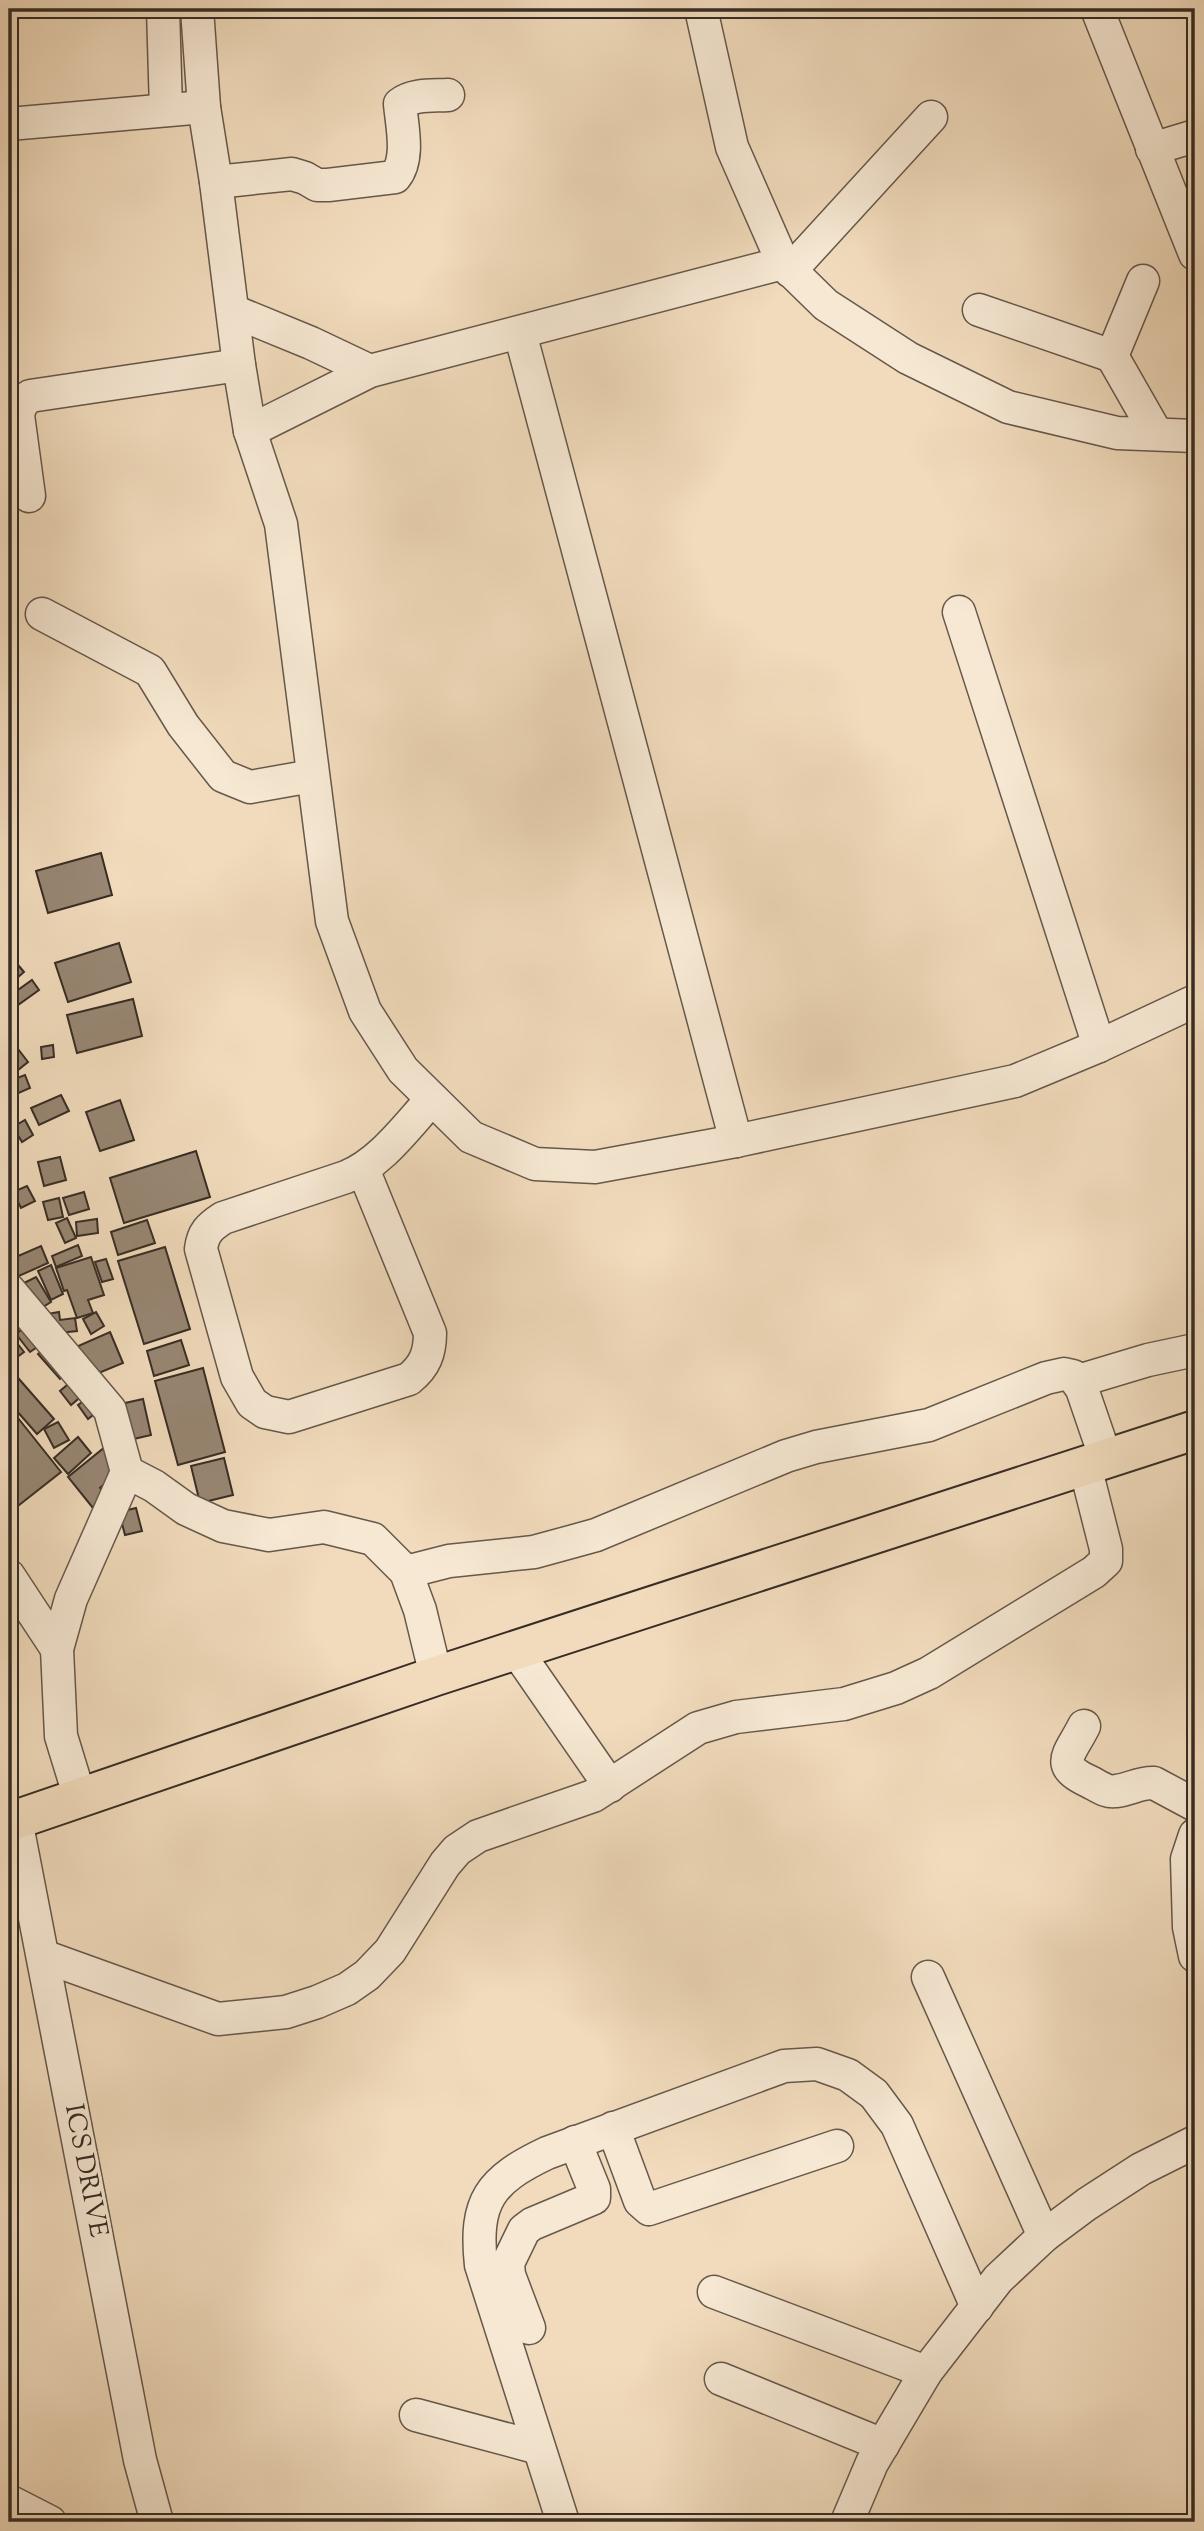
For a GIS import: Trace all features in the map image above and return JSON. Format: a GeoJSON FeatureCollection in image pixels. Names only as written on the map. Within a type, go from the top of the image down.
{"type":"FeatureCollection","features":[{"type":"Feature","properties":{"kind":"main road"},"geometry":{"type":"LineString","coordinates":[[12,1821],[436,1676],[1195,1430]]}},
{"type":"Feature","properties":{"kind":"street"},"geometry":{"type":"LineString","coordinates":[[163,9],[166,110]]}},
{"type":"Feature","properties":{"kind":"street"},"geometry":{"type":"LineString","coordinates":[[197,9],[204,107],[239,365],[250,431],[281,524],[332,921],[365,1011],[403,1070],[432,1099],[471,1137],[535,1164],[595,1167],[736,1142],[1015,1081],[1099,1046],[1195,1001]]}},
{"type":"Feature","properties":{"kind":"street"},"geometry":{"type":"LineString","coordinates":[[701,9],[732,147],[787,267],[826,305],[908,358],[1008,407],[1117,433],[1195,436]]}},
{"type":"Feature","properties":{"kind":"street"},"geometry":{"type":"LineString","coordinates":[[1097,9],[1195,254]]}},
{"type":"Feature","properties":{"kind":"street"},"geometry":{"type":"LineString","coordinates":[[216,182],[292,174],[317,185],[328,185],[396,177],[401,170],[403,158],[400,104],[417,97],[447,95]]}},
{"type":"Feature","properties":{"kind":"street"},"geometry":{"type":"LineString","coordinates":[[9,124],[204,107]]}},
{"type":"Feature","properties":{"kind":"street"},"geometry":{"type":"LineString","coordinates":[[250,431],[370,371],[787,267],[931,117]]}},
{"type":"Feature","properties":{"kind":"street"},"geometry":{"type":"LineString","coordinates":[[1152,149],[1195,135]]}},
{"type":"Feature","properties":{"kind":"street"},"geometry":{"type":"LineString","coordinates":[[1112,356],[1143,281]]}},
{"type":"Feature","properties":{"kind":"street"},"geometry":{"type":"LineString","coordinates":[[979,310],[1112,356],[1156,433]]}},
{"type":"Feature","properties":{"kind":"street"},"geometry":{"type":"LineString","coordinates":[[233,311],[312,343],[370,371]]}},
{"type":"Feature","properties":{"kind":"street"},"geometry":{"type":"LineString","coordinates":[[520,333],[736,1142]]}},
{"type":"Feature","properties":{"kind":"street"},"geometry":{"type":"LineString","coordinates":[[29,496],[18,415],[21,404],[30,396],[239,365]]}},
{"type":"Feature","properties":{"kind":"street"},"geometry":{"type":"LineString","coordinates":[[959,612],[1099,1046]]}},
{"type":"Feature","properties":{"kind":"street"},"geometry":{"type":"LineString","coordinates":[[42,614],[150,671],[183,725],[223,776],[250,787],[312,776]]}},
{"type":"Feature","properties":{"kind":"street"},"geometry":{"type":"LineString","coordinates":[[363,1169],[430,1333],[426,1360],[409,1379],[289,1417],[265,1412],[252,1403],[237,1377],[201,1249],[202,1237],[210,1226],[223,1218],[363,1169],[432,1099]]}},
{"type":"Feature","properties":{"kind":"street"},"geometry":{"type":"LineString","coordinates":[[9,1290],[110,1410],[127,1472],[71,1599],[57,1649],[61,1736],[80,1798]]}},
{"type":"Feature","properties":{"kind":"street"},"geometry":{"type":"LineString","coordinates":[[1078,1381],[1148,1360],[1195,1350]]}},
{"type":"Feature","properties":{"kind":"street"},"geometry":{"type":"LineString","coordinates":[[43,1956],[218,2019],[286,2012],[347,1989],[367,1975],[390,1951],[445,1864],[457,1850],[478,1836],[571,1806],[593,1796],[698,1728],[736,1717],[844,1704],[896,1688],[929,1673],[1094,1572],[1105,1561],[1106,1549],[1096,1463],[1078,1381],[1073,1376],[1055,1375],[929,1425],[796,1453],[596,1535],[511,1556],[482,1556],[449,1561],[406,1572]]}},
{"type":"Feature","properties":{"kind":"street"},"geometry":{"type":"LineString","coordinates":[[127,1472],[154,1486],[186,1509],[223,1526],[269,1535],[324,1527],[373,1539],[406,1572],[420,1610],[436,1676]]}},
{"type":"Feature","properties":{"kind":"street"},"geometry":{"type":"LineString","coordinates":[[9,1576],[57,1649]]}},
{"type":"Feature","properties":{"kind":"street"},"geometry":{"type":"LineString","coordinates":[[516,1650],[610,1786]]}},
{"type":"Feature","properties":{"kind":"street"},"geometry":{"type":"LineString","coordinates":[[1084,1727],[1067,1760],[1072,1773],[1110,1791],[1146,1782],[1153,1783],[1195,1805]]}},
{"type":"Feature","properties":{"kind":"street","name":"ICS DRIVE"},"geometry":{"type":"LineString","coordinates":[[12,1821],[43,1956],[140,2460],[157,2522]]}},
{"type":"Feature","properties":{"kind":"street"},"geometry":{"type":"LineString","coordinates":[[1195,1835],[1187,1858],[1189,1927],[1195,1956]]}},
{"type":"Feature","properties":{"kind":"street"},"geometry":{"type":"LineString","coordinates":[[928,1977],[1044,2236]]}},
{"type":"Feature","properties":{"kind":"street"},"geometry":{"type":"LineString","coordinates":[[563,2522],[481,2265],[478,2238],[483,2210],[497,2185],[516,2168],[575,2142],[783,2066],[817,2064],[848,2075],[874,2094],[897,2125],[977,2307]]}},
{"type":"Feature","properties":{"kind":"street"},"geometry":{"type":"LineString","coordinates":[[613,2129],[640,2201],[649,2209],[837,2146]]}},
{"type":"Feature","properties":{"kind":"street"},"geometry":{"type":"LineString","coordinates":[[529,2328],[509,2275],[508,2263],[524,2230],[532,2224],[594,2198],[594,2189],[575,2142]]}},
{"type":"Feature","properties":{"kind":"street"},"geometry":{"type":"LineString","coordinates":[[847,2522],[872,2463],[926,2372],[998,2279],[1044,2236],[1087,2204],[1130,2176],[1195,2142]]}},
{"type":"Feature","properties":{"kind":"street"},"geometry":{"type":"LineString","coordinates":[[715,2292],[926,2372]]}},
{"type":"Feature","properties":{"kind":"street"},"geometry":{"type":"LineString","coordinates":[[721,2379],[883,2445]]}},
{"type":"Feature","properties":{"kind":"street"},"geometry":{"type":"LineString","coordinates":[[416,2415],[540,2448]]}},
{"type":"Feature","properties":{"kind":"street"},"geometry":{"type":"LineString","coordinates":[[9,2501],[50,2522]]}},
{"type":"Feature","properties":{"kind":"building"},"geometry":{"type":"Polygon","coordinates":[[[101,853],[112,895],[48,913],[36,871],[101,853]]]}},
{"type":"Feature","properties":{"kind":"building"},"geometry":{"type":"Polygon","coordinates":[[[119,943],[131,982],[68,1002],[55,963],[119,943]]]}},
{"type":"Feature","properties":{"kind":"building"},"geometry":{"type":"Polygon","coordinates":[[[13,959],[24,972],[9,985],[9,962],[13,959]]]}},
{"type":"Feature","properties":{"kind":"building"},"geometry":{"type":"Polygon","coordinates":[[[32,980],[39,990],[18,1005],[11,995],[32,980]]]}},
{"type":"Feature","properties":{"kind":"building"},"geometry":{"type":"Polygon","coordinates":[[[133,999],[142,1036],[77,1053],[67,1015],[133,999]]]}},
{"type":"Feature","properties":{"kind":"building"},"geometry":{"type":"Polygon","coordinates":[[[15,1045],[28,1062],[18,1070],[9,1058],[9,1050],[15,1045]]]}},
{"type":"Feature","properties":{"kind":"building"},"geometry":{"type":"Polygon","coordinates":[[[53,1045],[54,1057],[42,1059],[41,1047],[53,1045]]]}},
{"type":"Feature","properties":{"kind":"building"},"geometry":{"type":"Polygon","coordinates":[[[25,1075],[30,1088],[14,1095],[9,1081],[25,1075]]]}},
{"type":"Feature","properties":{"kind":"building"},"geometry":{"type":"Polygon","coordinates":[[[61,1095],[69,1111],[39,1125],[31,1108],[61,1095]]]}},
{"type":"Feature","properties":{"kind":"building"},"geometry":{"type":"Polygon","coordinates":[[[120,1100],[134,1140],[100,1151],[86,1112],[120,1100]]]}},
{"type":"Feature","properties":{"kind":"building"},"geometry":{"type":"Polygon","coordinates":[[[25,1120],[33,1135],[22,1142],[13,1127],[25,1120]]]}},
{"type":"Feature","properties":{"kind":"building"},"geometry":{"type":"Polygon","coordinates":[[[9,1131],[18,1143],[9,1150],[9,1131]]]}},
{"type":"Feature","properties":{"kind":"building"},"geometry":{"type":"Polygon","coordinates":[[[196,1151],[210,1197],[124,1223],[110,1178],[196,1151]]]}},
{"type":"Feature","properties":{"kind":"building"},"geometry":{"type":"Polygon","coordinates":[[[60,1157],[66,1180],[44,1186],[38,1162],[60,1157]]]}},
{"type":"Feature","properties":{"kind":"building"},"geometry":{"type":"Polygon","coordinates":[[[27,1186],[35,1201],[21,1208],[13,1192],[27,1186]]]}},
{"type":"Feature","properties":{"kind":"building"},"geometry":{"type":"Polygon","coordinates":[[[84,1192],[89,1209],[69,1215],[63,1198],[84,1192]]]}},
{"type":"Feature","properties":{"kind":"building"},"geometry":{"type":"Polygon","coordinates":[[[59,1198],[63,1217],[48,1220],[43,1202],[59,1198]]]}},
{"type":"Feature","properties":{"kind":"building"},"geometry":{"type":"Polygon","coordinates":[[[67,1218],[76,1238],[65,1243],[56,1223],[67,1218]]]}},
{"type":"Feature","properties":{"kind":"building"},"geometry":{"type":"Polygon","coordinates":[[[97,1219],[98,1233],[77,1236],[76,1222],[97,1219]]]}},
{"type":"Feature","properties":{"kind":"building"},"geometry":{"type":"Polygon","coordinates":[[[147,1220],[155,1243],[118,1255],[111,1232],[147,1220]]]}},
{"type":"Feature","properties":{"kind":"building"},"geometry":{"type":"Polygon","coordinates":[[[78,1245],[82,1256],[56,1267],[52,1256],[78,1245]]]}},
{"type":"Feature","properties":{"kind":"building"},"geometry":{"type":"Polygon","coordinates":[[[41,1246],[48,1263],[12,1279],[9,1260],[41,1246]]]}},
{"type":"Feature","properties":{"kind":"building"},"geometry":{"type":"Polygon","coordinates":[[[165,1247],[190,1329],[144,1344],[118,1261],[165,1247]]]}},
{"type":"Feature","properties":{"kind":"building"},"geometry":{"type":"Polygon","coordinates":[[[91,1257],[104,1295],[88,1300],[93,1313],[77,1318],[56,1268],[91,1257]]]}},
{"type":"Feature","properties":{"kind":"building"},"geometry":{"type":"Polygon","coordinates":[[[106,1259],[113,1279],[102,1282],[95,1262],[106,1259]]]}},
{"type":"Feature","properties":{"kind":"building"},"geometry":{"type":"Polygon","coordinates":[[[51,1265],[63,1294],[51,1300],[38,1271],[51,1265]]]}},
{"type":"Feature","properties":{"kind":"building"},"geometry":{"type":"Polygon","coordinates":[[[36,1277],[51,1302],[38,1310],[22,1284],[36,1277]]]}},
{"type":"Feature","properties":{"kind":"building"},"geometry":{"type":"Polygon","coordinates":[[[59,1312],[60,1320],[75,1318],[77,1331],[49,1334],[47,1314],[59,1312]]]}},
{"type":"Feature","properties":{"kind":"building"},"geometry":{"type":"Polygon","coordinates":[[[96,1312],[104,1326],[91,1334],[83,1319],[96,1312]]]}},
{"type":"Feature","properties":{"kind":"building"},"geometry":{"type":"Polygon","coordinates":[[[31,1322],[46,1341],[30,1352],[16,1334],[31,1322]]]}},
{"type":"Feature","properties":{"kind":"building"},"geometry":{"type":"Polygon","coordinates":[[[9,1327],[17,1338],[9,1345],[9,1327]]]}},
{"type":"Feature","properties":{"kind":"building"},"geometry":{"type":"Polygon","coordinates":[[[110,1332],[123,1363],[89,1377],[76,1347],[110,1332]]]}},
{"type":"Feature","properties":{"kind":"building"},"geometry":{"type":"Polygon","coordinates":[[[181,1340],[189,1365],[154,1376],[147,1351],[181,1340]]]}},
{"type":"Feature","properties":{"kind":"building"},"geometry":{"type":"Polygon","coordinates":[[[17,1343],[24,1352],[9,1363],[9,1349],[17,1343]]]}},
{"type":"Feature","properties":{"kind":"building"},"geometry":{"type":"Polygon","coordinates":[[[47,1346],[69,1372],[60,1379],[38,1354],[47,1346]]]}},
{"type":"Feature","properties":{"kind":"building"},"geometry":{"type":"Polygon","coordinates":[[[203,1368],[225,1452],[178,1465],[155,1381],[203,1368]]]}},
{"type":"Feature","properties":{"kind":"building"},"geometry":{"type":"Polygon","coordinates":[[[12,1371],[54,1419],[37,1434],[9,1402],[9,1374],[12,1371]]]}},
{"type":"Feature","properties":{"kind":"building"},"geometry":{"type":"Polygon","coordinates":[[[79,1375],[90,1389],[71,1405],[60,1391],[79,1375]]]}},
{"type":"Feature","properties":{"kind":"building"},"geometry":{"type":"Polygon","coordinates":[[[92,1395],[102,1408],[88,1419],[78,1405],[92,1395]]]}},
{"type":"Feature","properties":{"kind":"building"},"geometry":{"type":"Polygon","coordinates":[[[143,1399],[151,1435],[125,1441],[116,1405],[143,1399]]]}},
{"type":"Feature","properties":{"kind":"building"},"geometry":{"type":"Polygon","coordinates":[[[10,1408],[61,1472],[9,1513],[9,1480],[12,1478],[9,1474],[10,1408]]]}},
{"type":"Feature","properties":{"kind":"building"},"geometry":{"type":"Polygon","coordinates":[[[58,1422],[69,1440],[54,1448],[44,1429],[58,1422]]]}},
{"type":"Feature","properties":{"kind":"building"},"geometry":{"type":"Polygon","coordinates":[[[78,1437],[91,1453],[68,1474],[54,1458],[78,1437]]]}},
{"type":"Feature","properties":{"kind":"building"},"geometry":{"type":"Polygon","coordinates":[[[105,1447],[122,1469],[100,1488],[110,1502],[97,1513],[68,1477],[105,1447]]]}},
{"type":"Feature","properties":{"kind":"building"},"geometry":{"type":"Polygon","coordinates":[[[224,1458],[233,1495],[200,1503],[191,1466],[224,1458]]]}},
{"type":"Feature","properties":{"kind":"building"},"geometry":{"type":"Polygon","coordinates":[[[136,1508],[142,1531],[125,1535],[119,1512],[136,1508]]]}}]}
